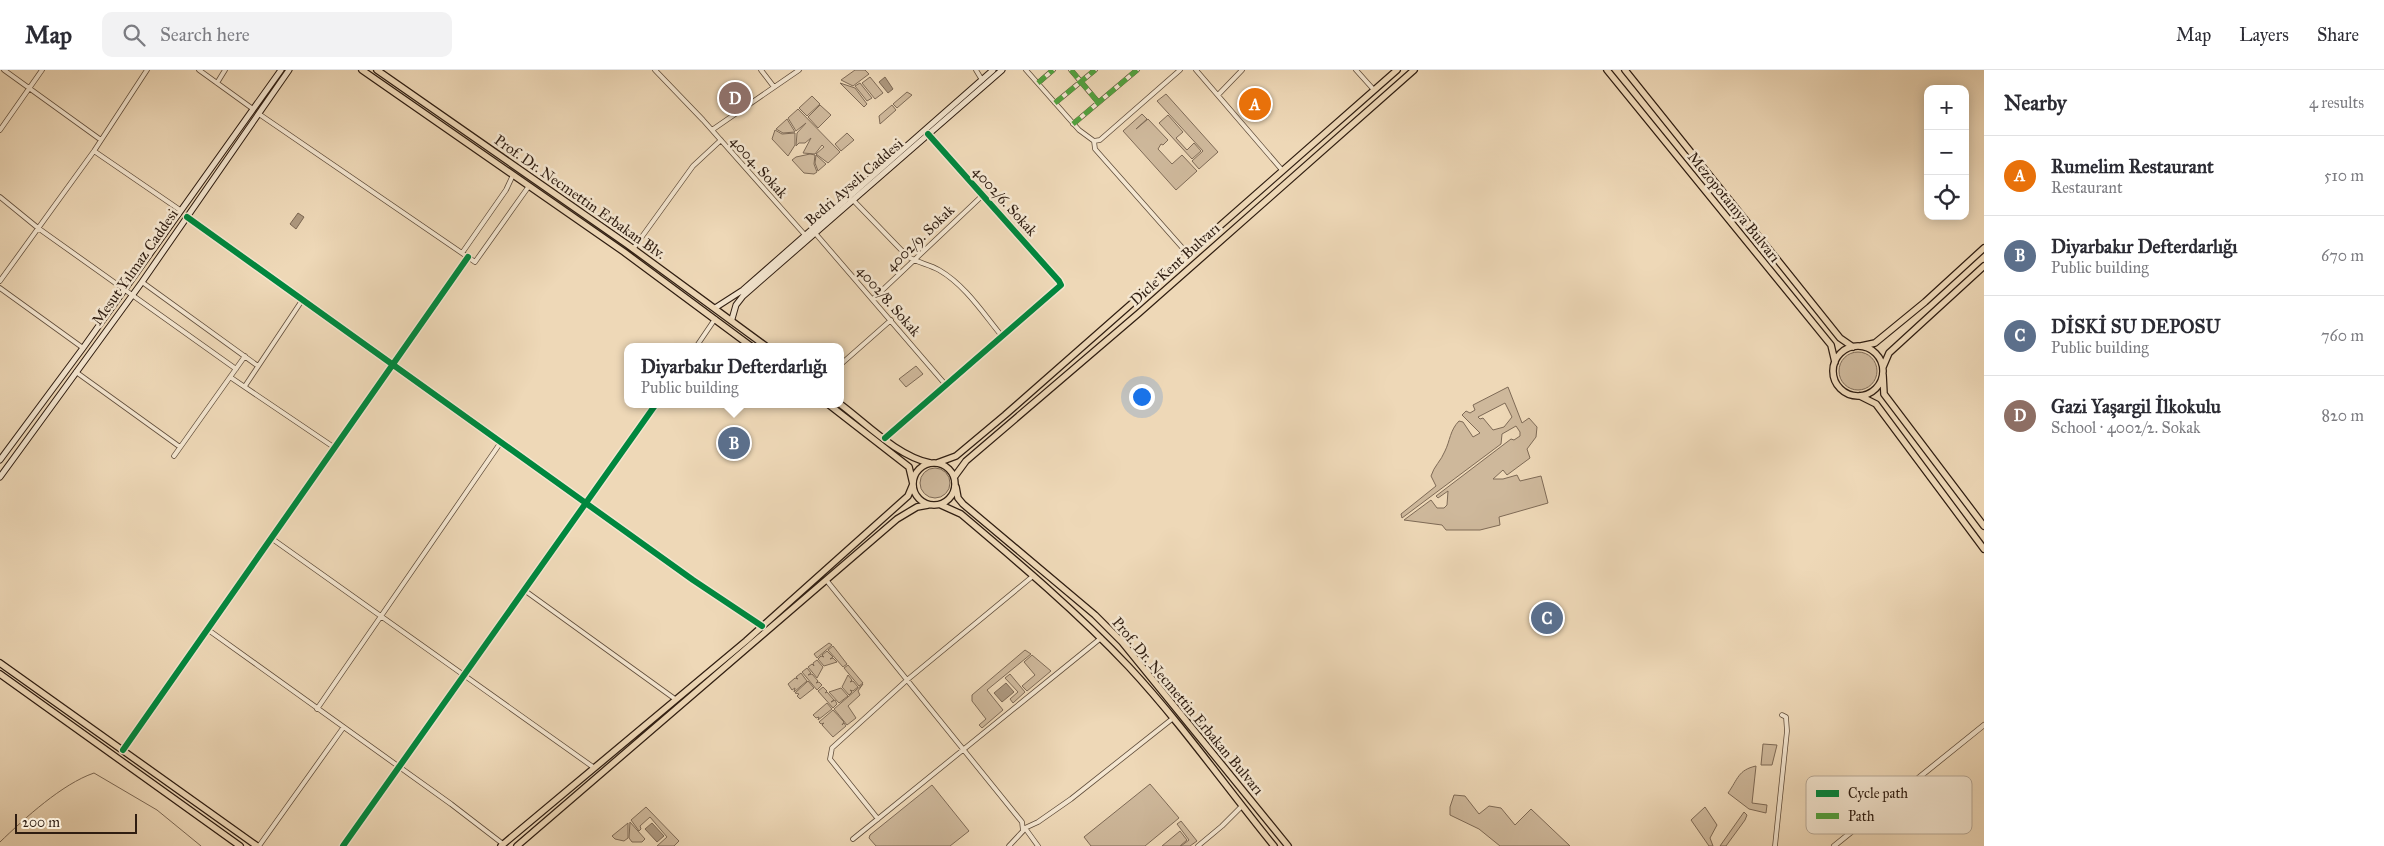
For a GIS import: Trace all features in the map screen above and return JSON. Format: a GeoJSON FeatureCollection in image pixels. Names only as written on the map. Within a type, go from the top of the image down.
{"type":"FeatureCollection","features":[{"type":"Feature","properties":{"kind":"main road","name":"Mesut Yılmaz Caddesi"},"geometry":{"type":"LineString","coordinates":[[0,460],[83,348],[281,70]]}},
{"type":"Feature","properties":{"kind":"main road","name":"Mesut Yılmaz Caddesi"},"geometry":{"type":"LineString","coordinates":[[0,477],[142,282],[289,70]]}},
{"type":"Feature","properties":{"kind":"main road","name":"Prof. Dr. Necmettin Erbakan Blv."},"geometry":{"type":"LineString","coordinates":[[362,70],[624,252],[747,343]]}},
{"type":"Feature","properties":{"kind":"main road","name":"Prof. Dr. Necmettin Erbakan Blv."},"geometry":{"type":"LineString","coordinates":[[377,70],[633,249],[762,343]]}},
{"type":"Feature","properties":{"kind":"main road","name":"Bedri Ayseli Caddesi"},"geometry":{"type":"LineString","coordinates":[[715,308],[743,290],[993,70]]}},
{"type":"Feature","properties":{"kind":"main road","name":"Bedri Ayseli Caddesi"},"geometry":{"type":"LineString","coordinates":[[732,320],[736,305],[743,296],[1002,70]]}},
{"type":"Feature","properties":{"kind":"main road","name":"Dicle Kent Bulvarı"},"geometry":{"type":"LineString","coordinates":[[937,463],[956,456],[1396,70]]}},
{"type":"Feature","properties":{"kind":"main road","name":"Dicle Kent Bulvarı"},"geometry":{"type":"LineString","coordinates":[[955,476],[966,461],[1139,313],[1414,70]]}},
{"type":"Feature","properties":{"kind":"main road","name":"Mezopotamya Bulvarı"},"geometry":{"type":"LineString","coordinates":[[1607,70],[1831,345],[1835,362]]}},
{"type":"Feature","properties":{"kind":"main road","name":"Mezopotamya Bulvarı"},"geometry":{"type":"LineString","coordinates":[[1624,70],[1840,338],[1853,347]]}},
{"type":"Feature","properties":{"kind":"main road"},"geometry":{"type":"LineString","coordinates":[[1984,248],[1925,302],[1875,343],[1846,350],[1835,362],[1835,378],[1838,386],[1852,395],[1860,396],[1876,404],[1984,549]]}},
{"type":"Feature","properties":{"kind":"main road"},"geometry":{"type":"LineString","coordinates":[[1984,266],[1888,353],[1883,367],[1884,394],[1984,526]]}},
{"type":"Feature","properties":{"kind":"main road"},"geometry":{"type":"LineString","coordinates":[[1861,346],[1876,353],[1883,367]]}},
{"type":"Feature","properties":{"kind":"main road"},"geometry":{"type":"LineString","coordinates":[[1860,396],[1875,389],[1883,376]]}},
{"type":"Feature","properties":{"kind":"main road"},"geometry":{"type":"LineString","coordinates":[[517,846],[898,519],[910,510],[928,505],[941,505],[951,498],[956,487],[955,476],[948,467],[937,463],[916,460],[844,407]]}},
{"type":"Feature","properties":{"kind":"main road"},"geometry":{"type":"LineString","coordinates":[[833,408],[904,462],[912,473],[917,497],[928,505]]}},
{"type":"Feature","properties":{"kind":"main road"},"geometry":{"type":"LineString","coordinates":[[502,845],[762,626],[902,502],[908,496],[918,470],[930,463]]}},
{"type":"Feature","properties":{"kind":"main road","name":"Prof. Dr. Necmettin Erbakan Bulvarı"},"geometry":{"type":"LineString","coordinates":[[956,487],[958,498],[963,504],[1095,616],[1122,642],[1288,846]]}},
{"type":"Feature","properties":{"kind":"main road","name":"Prof. Dr. Necmettin Erbakan Bulvarı"},"geometry":{"type":"LineString","coordinates":[[941,505],[961,514],[1077,614],[1101,638],[1172,719],[1274,846]]}},
{"type":"Feature","properties":{"kind":"main road"},"geometry":{"type":"LineString","coordinates":[[0,663],[258,846]]}},
{"type":"Feature","properties":{"kind":"main road"},"geometry":{"type":"LineString","coordinates":[[0,674],[240,846]]}},
{"type":"Feature","properties":{"kind":"street"},"geometry":{"type":"LineString","coordinates":[[4,70],[101,140]]}},
{"type":"Feature","properties":{"kind":"street"},"geometry":{"type":"LineString","coordinates":[[0,130],[42,70]]}},
{"type":"Feature","properties":{"kind":"street"},"geometry":{"type":"LineString","coordinates":[[0,281],[94,151],[147,70]]}},
{"type":"Feature","properties":{"kind":"street"},"geometry":{"type":"LineString","coordinates":[[199,70],[253,108]]}},
{"type":"Feature","properties":{"kind":"street"},"geometry":{"type":"LineString","coordinates":[[216,83],[226,70]]}},
{"type":"Feature","properties":{"kind":"street","name":"4004. Sokak"},"geometry":{"type":"LineString","coordinates":[[655,70],[712,130],[805,235]]}},
{"type":"Feature","properties":{"kind":"street"},"geometry":{"type":"LineString","coordinates":[[762,70],[774,87]]}},
{"type":"Feature","properties":{"kind":"street"},"geometry":{"type":"LineString","coordinates":[[712,130],[799,70]]}},
{"type":"Feature","properties":{"kind":"street"},"geometry":{"type":"LineString","coordinates":[[976,70],[982,80]]}},
{"type":"Feature","properties":{"kind":"street"},"geometry":{"type":"LineString","coordinates":[[1026,70],[1073,124],[1086,137],[1094,141],[1100,140],[1180,70]]}},
{"type":"Feature","properties":{"kind":"street"},"geometry":{"type":"LineString","coordinates":[[1038,83],[1053,70]]}},
{"type":"Feature","properties":{"kind":"street"},"geometry":{"type":"LineString","coordinates":[[1071,70],[1098,102]]}},
{"type":"Feature","properties":{"kind":"street"},"geometry":{"type":"LineString","coordinates":[[1055,103],[1094,70]]}},
{"type":"Feature","properties":{"kind":"street"},"geometry":{"type":"LineString","coordinates":[[1073,124],[1136,70]]}},
{"type":"Feature","properties":{"kind":"street"},"geometry":{"type":"LineString","coordinates":[[1196,70],[1282,170]]}},
{"type":"Feature","properties":{"kind":"street"},"geometry":{"type":"LineString","coordinates":[[1218,95],[1242,70]]}},
{"type":"Feature","properties":{"kind":"street"},"geometry":{"type":"LineString","coordinates":[[1356,70],[1374,90]]}},
{"type":"Feature","properties":{"kind":"street"},"geometry":{"type":"LineString","coordinates":[[259,114],[475,262],[529,186]]}},
{"type":"Feature","properties":{"kind":"street","name":"4002/6. Sokak"},"geometry":{"type":"LineString","coordinates":[[928,134],[1060,281],[1061,285],[1001,336]]}},
{"type":"Feature","properties":{"kind":"street"},"geometry":{"type":"LineString","coordinates":[[633,249],[693,166],[721,140]]}},
{"type":"Feature","properties":{"kind":"street"},"geometry":{"type":"LineString","coordinates":[[1094,141],[1095,149],[1187,253]]}},
{"type":"Feature","properties":{"kind":"street"},"geometry":{"type":"LineString","coordinates":[[94,151],[180,210]]}},
{"type":"Feature","properties":{"kind":"street"},"geometry":{"type":"LineString","coordinates":[[462,254],[506,190],[513,176]]}},
{"type":"Feature","properties":{"kind":"street","name":"4002/9. Sokak"},"geometry":{"type":"LineString","coordinates":[[873,298],[983,195]]}},
{"type":"Feature","properties":{"kind":"street"},"geometry":{"type":"LineString","coordinates":[[0,197],[38,228],[126,288],[236,369]]}},
{"type":"Feature","properties":{"kind":"street"},"geometry":{"type":"LineString","coordinates":[[854,200],[914,260],[938,269],[950,277],[1001,336],[885,438]]}},
{"type":"Feature","properties":{"kind":"street"},"geometry":{"type":"LineString","coordinates":[[187,217],[586,503],[762,626]]}},
{"type":"Feature","properties":{"kind":"street","name":"4002/8. Sokak"},"geometry":{"type":"LineString","coordinates":[[815,233],[873,298],[945,384]]}},
{"type":"Feature","properties":{"kind":"street"},"geometry":{"type":"LineString","coordinates":[[123,750],[468,257]]}},
{"type":"Feature","properties":{"kind":"street"},"geometry":{"type":"LineString","coordinates":[[142,282],[258,366]]}},
{"type":"Feature","properties":{"kind":"street"},"geometry":{"type":"LineString","coordinates":[[0,288],[83,348]]}},
{"type":"Feature","properties":{"kind":"street"},"geometry":{"type":"LineString","coordinates":[[245,386],[303,299]]}},
{"type":"Feature","properties":{"kind":"street"},"geometry":{"type":"LineString","coordinates":[[699,343],[715,319]]}},
{"type":"Feature","properties":{"kind":"street"},"geometry":{"type":"LineString","coordinates":[[844,361],[891,320]]}},
{"type":"Feature","properties":{"kind":"street"},"geometry":{"type":"LineString","coordinates":[[174,456],[245,356]]}},
{"type":"Feature","properties":{"kind":"street"},"geometry":{"type":"LineString","coordinates":[[76,372],[180,448]]}},
{"type":"Feature","properties":{"kind":"street"},"geometry":{"type":"LineString","coordinates":[[230,377],[335,448]]}},
{"type":"Feature","properties":{"kind":"street"},"geometry":{"type":"LineString","coordinates":[[343,846],[462,675],[653,408]]}},
{"type":"Feature","properties":{"kind":"street"},"geometry":{"type":"LineString","coordinates":[[317,709],[382,618],[502,442]]}},
{"type":"Feature","properties":{"kind":"street"},"geometry":{"type":"LineString","coordinates":[[271,538],[593,767]]}},
{"type":"Feature","properties":{"kind":"street"},"geometry":{"type":"LineString","coordinates":[[878,819],[830,759],[830,752],[838,741],[907,680],[1032,576]]}},
{"type":"Feature","properties":{"kind":"street"},"geometry":{"type":"LineString","coordinates":[[827,581],[1013,810],[1038,846]]}},
{"type":"Feature","properties":{"kind":"street"},"geometry":{"type":"LineString","coordinates":[[524,590],[675,699]]}},
{"type":"Feature","properties":{"kind":"street"},"geometry":{"type":"LineString","coordinates":[[207,629],[502,845]]}},
{"type":"Feature","properties":{"kind":"street"},"geometry":{"type":"LineString","coordinates":[[853,839],[1101,638]]}},
{"type":"Feature","properties":{"kind":"street"},"geometry":{"type":"LineString","coordinates":[[1775,846],[1787,731],[1786,717],[1782,715]]}},
{"type":"Feature","properties":{"kind":"street"},"geometry":{"type":"LineString","coordinates":[[1009,846],[1025,828],[1038,822],[1071,799],[1172,719]]}},
{"type":"Feature","properties":{"kind":"street"},"geometry":{"type":"LineString","coordinates":[[1921,776],[1984,725]]}},
{"type":"Feature","properties":{"kind":"street"},"geometry":{"type":"LineString","coordinates":[[258,846],[342,728]]}},
{"type":"Feature","properties":{"kind":"street"},"geometry":{"type":"LineString","coordinates":[[1198,846],[1242,806]]}},
{"type":"Feature","properties":{"kind":"street"},"geometry":{"type":"LineString","coordinates":[[1834,846],[1849,834]]}},
{"type":"Feature","properties":{"kind":"shaded area"},"geometry":{"type":"Polygon","coordinates":[[[855,70],[865,70],[869,74],[853,86],[841,80],[855,70]]]}},
{"type":"Feature","properties":{"kind":"shaded area"},"geometry":{"type":"Polygon","coordinates":[[[870,77],[883,93],[875,99],[862,83],[870,77]]]}},
{"type":"Feature","properties":{"kind":"shaded area"},"geometry":{"type":"Polygon","coordinates":[[[885,77],[893,89],[888,93],[879,82],[885,77]]]}},
{"type":"Feature","properties":{"kind":"shaded area"},"geometry":{"type":"Polygon","coordinates":[[[840,83],[855,88],[867,104],[864,107],[840,83]]]}},
{"type":"Feature","properties":{"kind":"shaded area"},"geometry":{"type":"Polygon","coordinates":[[[860,83],[872,98],[867,101],[855,86],[860,83]]]}},
{"type":"Feature","properties":{"kind":"shaded area"},"geometry":{"type":"Polygon","coordinates":[[[907,92],[912,95],[897,108],[893,104],[907,92]]]}},
{"type":"Feature","properties":{"kind":"shaded area"},"geometry":{"type":"Polygon","coordinates":[[[1166,94],[1218,152],[1199,169],[1192,161],[1203,151],[1157,101],[1166,94]]]}},
{"type":"Feature","properties":{"kind":"shaded area"},"geometry":{"type":"Polygon","coordinates":[[[812,96],[820,104],[807,116],[799,108],[812,96]]]}},
{"type":"Feature","properties":{"kind":"shaded area"},"geometry":{"type":"Polygon","coordinates":[[[820,105],[831,115],[818,128],[808,117],[820,105]]]}},
{"type":"Feature","properties":{"kind":"shaded area"},"geometry":{"type":"Polygon","coordinates":[[[892,105],[896,110],[880,124],[879,116],[892,105]]]}},
{"type":"Feature","properties":{"kind":"shaded area"},"geometry":{"type":"Polygon","coordinates":[[[798,109],[840,152],[828,163],[816,154],[824,147],[822,145],[815,154],[803,153],[811,138],[805,143],[799,143],[796,146],[797,133],[806,123],[796,131],[788,118],[798,109]]]}},
{"type":"Feature","properties":{"kind":"shaded area"},"geometry":{"type":"Polygon","coordinates":[[[1142,114],[1147,119],[1136,129],[1148,119],[1168,140],[1163,145],[1161,144],[1158,149],[1172,164],[1182,155],[1197,171],[1176,190],[1123,131],[1142,114]]]}},
{"type":"Feature","properties":{"kind":"shaded area"},"geometry":{"type":"Polygon","coordinates":[[[1168,115],[1183,132],[1176,138],[1187,150],[1194,143],[1201,151],[1192,159],[1159,123],[1168,115]]]}},
{"type":"Feature","properties":{"kind":"shaded area"},"geometry":{"type":"Polygon","coordinates":[[[787,119],[795,132],[783,133],[776,129],[787,119]]]}},
{"type":"Feature","properties":{"kind":"shaded area"},"geometry":{"type":"Polygon","coordinates":[[[775,130],[782,134],[795,133],[795,145],[788,156],[772,139],[775,130]]]}},
{"type":"Feature","properties":{"kind":"shaded area"},"geometry":{"type":"Polygon","coordinates":[[[847,133],[854,140],[841,151],[835,144],[847,133]]]}},
{"type":"Feature","properties":{"kind":"shaded area"},"geometry":{"type":"Polygon","coordinates":[[[810,154],[815,155],[814,164],[817,172],[814,174],[804,173],[792,160],[796,157],[810,154]]]}},
{"type":"Feature","properties":{"kind":"shaded area"},"geometry":{"type":"Polygon","coordinates":[[[816,155],[826,164],[818,171],[815,163],[816,155]]]}},
{"type":"Feature","properties":{"kind":"shaded area"},"geometry":{"type":"Polygon","coordinates":[[[298,213],[304,217],[296,229],[290,224],[298,213]]]}},
{"type":"Feature","properties":{"kind":"shaded area"},"geometry":{"type":"Polygon","coordinates":[[[1858,352],[1871,358],[1877,371],[1871,384],[1858,390],[1845,384],[1839,371],[1845,358],[1858,352]]]}},
{"type":"Feature","properties":{"kind":"shaded area"},"geometry":{"type":"Polygon","coordinates":[[[916,366],[923,374],[906,387],[899,379],[916,366]]]}},
{"type":"Feature","properties":{"kind":"shaded area"},"geometry":{"type":"Polygon","coordinates":[[[1508,387],[1522,423],[1529,418],[1537,427],[1536,437],[1527,449],[1530,458],[1507,475],[1503,470],[1493,479],[1503,479],[1517,475],[1520,481],[1541,476],[1548,503],[1499,517],[1500,525],[1480,530],[1446,530],[1442,525],[1404,520],[1431,500],[1437,508],[1444,508],[1447,505],[1448,491],[1438,498],[1436,496],[1511,439],[1514,440],[1520,436],[1516,426],[1502,434],[1501,444],[1402,518],[1401,514],[1436,486],[1431,476],[1459,421],[1463,422],[1473,437],[1480,433],[1462,415],[1466,411],[1470,413],[1475,410],[1473,405],[1508,387]],[[1505,403],[1478,417],[1480,419],[1483,418],[1493,430],[1504,427],[1512,417],[1505,403]]]}},
{"type":"Feature","properties":{"kind":"shaded area"},"geometry":{"type":"Polygon","coordinates":[[[935,468],[946,472],[950,483],[946,494],[935,498],[924,494],[920,483],[924,472],[935,468]]]}},
{"type":"Feature","properties":{"kind":"shaded area"},"geometry":{"type":"Polygon","coordinates":[[[829,643],[832,645],[817,658],[814,654],[829,643]]]}},
{"type":"Feature","properties":{"kind":"shaded area"},"geometry":{"type":"Polygon","coordinates":[[[833,646],[847,664],[843,667],[828,650],[833,646]]]}},
{"type":"Feature","properties":{"kind":"shaded area"},"geometry":{"type":"Polygon","coordinates":[[[1025,650],[1031,654],[987,690],[1003,710],[982,728],[979,725],[986,719],[972,701],[972,695],[1025,650]]]}},
{"type":"Feature","properties":{"kind":"shaded area"},"geometry":{"type":"Polygon","coordinates":[[[827,651],[833,657],[830,659],[833,658],[837,662],[824,666],[818,659],[821,656],[824,657],[822,655],[827,651]]]}},
{"type":"Feature","properties":{"kind":"shaded area"},"geometry":{"type":"Polygon","coordinates":[[[1032,655],[1051,671],[1027,691],[1022,686],[1035,675],[1024,662],[1032,655]]]}},
{"type":"Feature","properties":{"kind":"shaded area"},"geometry":{"type":"Polygon","coordinates":[[[817,660],[823,667],[817,678],[808,667],[812,664],[814,666],[813,663],[817,660]]]}},
{"type":"Feature","properties":{"kind":"shaded area"},"geometry":{"type":"Polygon","coordinates":[[[848,665],[863,683],[859,686],[844,668],[848,665]]]}},
{"type":"Feature","properties":{"kind":"shaded area"},"geometry":{"type":"Polygon","coordinates":[[[807,668],[811,673],[808,675],[812,674],[818,681],[816,683],[819,682],[822,685],[817,690],[802,672],[807,668]]]}},
{"type":"Feature","properties":{"kind":"shaded area"},"geometry":{"type":"Polygon","coordinates":[[[801,673],[807,681],[794,692],[795,688],[792,690],[788,684],[795,678],[798,679],[796,677],[801,673]]]}},
{"type":"Feature","properties":{"kind":"shaded area"},"geometry":{"type":"Polygon","coordinates":[[[1010,674],[1025,692],[1013,703],[1010,699],[1018,692],[1005,678],[1010,674]]]}},
{"type":"Feature","properties":{"kind":"shaded area"},"geometry":{"type":"Polygon","coordinates":[[[848,675],[852,680],[850,682],[853,681],[858,687],[853,691],[850,690],[852,692],[849,695],[842,687],[848,675]]]}},
{"type":"Feature","properties":{"kind":"shaded area"},"geometry":{"type":"Polygon","coordinates":[[[808,681],[814,688],[800,699],[797,696],[799,694],[795,693],[808,681]]]}},
{"type":"Feature","properties":{"kind":"shaded area"},"geometry":{"type":"Polygon","coordinates":[[[1006,683],[1014,692],[1002,702],[994,693],[1006,683]]]}},
{"type":"Feature","properties":{"kind":"shaded area"},"geometry":{"type":"Polygon","coordinates":[[[863,684],[858,691],[860,695],[848,706],[856,718],[847,725],[834,709],[863,684]]]}},
{"type":"Feature","properties":{"kind":"shaded area"},"geometry":{"type":"Polygon","coordinates":[[[823,687],[827,691],[825,693],[827,692],[834,700],[831,702],[835,700],[837,704],[833,708],[818,691],[823,687]]]}},
{"type":"Feature","properties":{"kind":"shaded area"},"geometry":{"type":"Polygon","coordinates":[[[841,688],[848,696],[839,703],[829,692],[841,688]]]}},
{"type":"Feature","properties":{"kind":"shaded area"},"geometry":{"type":"Polygon","coordinates":[[[827,703],[832,709],[818,720],[819,717],[816,718],[813,715],[827,703]]]}},
{"type":"Feature","properties":{"kind":"shaded area"},"geometry":{"type":"Polygon","coordinates":[[[833,710],[844,722],[842,725],[844,723],[846,726],[833,737],[822,725],[824,723],[821,724],[819,722],[833,710]]]}},
{"type":"Feature","properties":{"kind":"shaded area"},"geometry":{"type":"Polygon","coordinates":[[[1763,744],[1777,745],[1772,765],[1761,765],[1763,744]]]}},
{"type":"Feature","properties":{"kind":"shaded area"},"geometry":{"type":"Polygon","coordinates":[[[1756,766],[1752,803],[1767,805],[1766,813],[1749,809],[1728,793],[1745,770],[1756,766]]]}},
{"type":"Feature","properties":{"kind":"shaded area"},"geometry":{"type":"Polygon","coordinates":[[[1150,784],[1179,818],[1145,846],[1091,846],[1084,837],[1150,784]]]}},
{"type":"Feature","properties":{"kind":"shaded area"},"geometry":{"type":"Polygon","coordinates":[[[932,785],[969,831],[950,846],[876,846],[869,838],[870,835],[932,785]]]}},
{"type":"Feature","properties":{"kind":"shaded area"},"geometry":{"type":"Polygon","coordinates":[[[1454,795],[1465,796],[1479,814],[1489,806],[1501,808],[1515,825],[1531,809],[1570,846],[1500,846],[1479,829],[1450,815],[1450,807],[1454,795]]]}},
{"type":"Feature","properties":{"kind":"shaded area"},"geometry":{"type":"Polygon","coordinates":[[[646,807],[679,841],[674,846],[657,846],[667,837],[650,817],[640,826],[641,829],[639,831],[631,820],[646,807]]]}},
{"type":"Feature","properties":{"kind":"shaded area"},"geometry":{"type":"Polygon","coordinates":[[[1705,807],[1717,825],[1710,838],[1713,846],[1709,846],[1691,820],[1705,807]]]}},
{"type":"Feature","properties":{"kind":"shaded area"},"geometry":{"type":"Polygon","coordinates":[[[1744,812],[1747,815],[1745,820],[1726,846],[1720,846],[1744,812]]]}},
{"type":"Feature","properties":{"kind":"shaded area"},"geometry":{"type":"Polygon","coordinates":[[[1181,821],[1197,841],[1190,846],[1181,846],[1189,840],[1177,824],[1181,821]]]}},
{"type":"Feature","properties":{"kind":"shaded area"},"geometry":{"type":"Polygon","coordinates":[[[630,822],[645,839],[642,842],[632,842],[629,838],[630,822]]]}},
{"type":"Feature","properties":{"kind":"shaded area"},"geometry":{"type":"Polygon","coordinates":[[[628,823],[628,838],[624,841],[615,839],[612,836],[628,823]]]}},
{"type":"Feature","properties":{"kind":"shaded area"},"geometry":{"type":"Polygon","coordinates":[[[652,823],[664,836],[657,842],[645,829],[652,823]]]}},
{"type":"Feature","properties":{"kind":"shaded area"},"geometry":{"type":"Polygon","coordinates":[[[1180,831],[1187,840],[1180,846],[1162,846],[1180,831]]]}},
{"type":"Feature","properties":{"kind":"waterway"},"geometry":{"type":"LineString","coordinates":[[0,842],[57,793],[94,773],[157,810],[201,846]]}},
{"type":"Feature","properties":{"kind":"marked path"},"geometry":{"type":"LineString","coordinates":[[1038,83],[1053,70]]}},
{"type":"Feature","properties":{"kind":"marked path"},"geometry":{"type":"LineString","coordinates":[[1071,70],[1098,102]]}},
{"type":"Feature","properties":{"kind":"marked path"},"geometry":{"type":"LineString","coordinates":[[1055,103],[1095,70]]}},
{"type":"Feature","properties":{"kind":"marked path"},"geometry":{"type":"LineString","coordinates":[[1073,124],[1137,70]]}},
{"type":"Feature","properties":{"kind":"cycle path"},"geometry":{"type":"LineString","coordinates":[[885,438],[1061,285],[928,134]]}},
{"type":"Feature","properties":{"kind":"cycle path"},"geometry":{"type":"LineString","coordinates":[[187,217],[693,580],[762,626]]}},
{"type":"Feature","properties":{"kind":"cycle path"},"geometry":{"type":"LineString","coordinates":[[123,750],[468,257]]}},
{"type":"Feature","properties":{"kind":"cycle path"},"geometry":{"type":"LineString","coordinates":[[343,846],[653,408]]}},
{"type":"Feature","properties":{"kind":"place","name":"Gazi Yaşargil İlkokulu"},"geometry":{"type":"Point","coordinates":[735,98]}},
{"type":"Feature","properties":{"kind":"place","name":"Rumelim Restaurant"},"geometry":{"type":"Point","coordinates":[1255,104]}},
{"type":"Feature","properties":{"kind":"place","name":"Diyarbakır Defterdarlığı"},"geometry":{"type":"Point","coordinates":[734,443]}},
{"type":"Feature","properties":{"kind":"place","name":"DİSKİ SU DEPOSU"},"geometry":{"type":"Point","coordinates":[1547,618]}}]}
